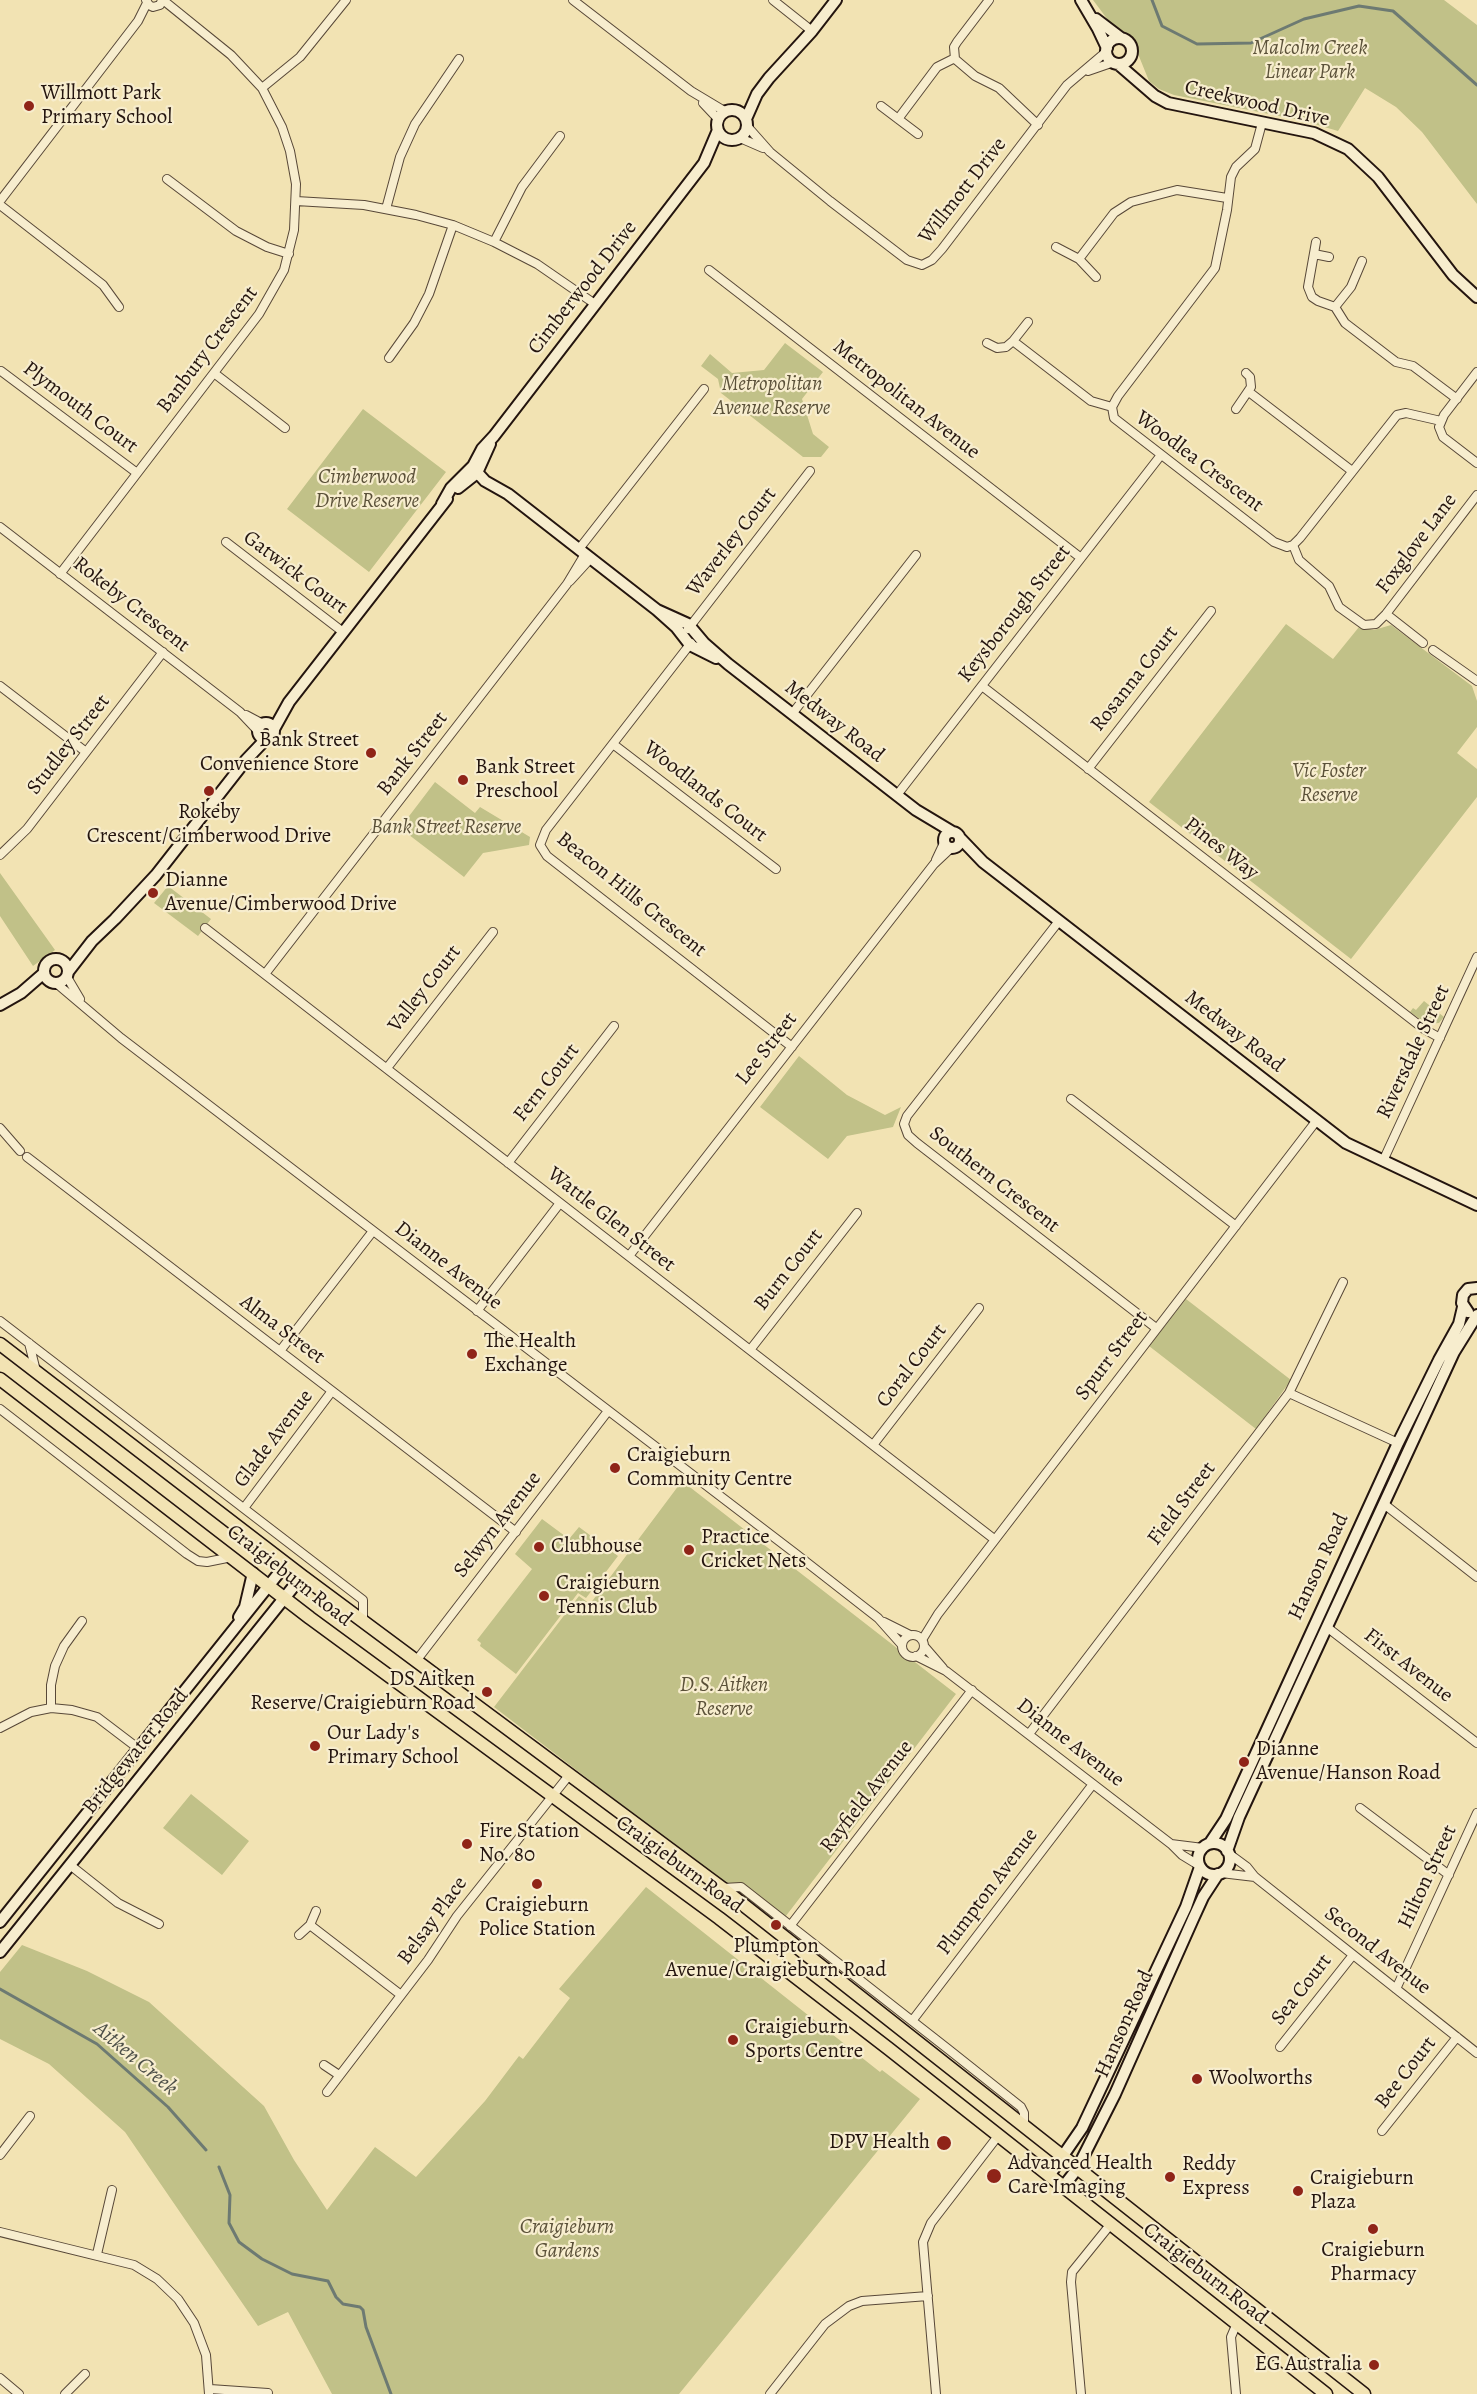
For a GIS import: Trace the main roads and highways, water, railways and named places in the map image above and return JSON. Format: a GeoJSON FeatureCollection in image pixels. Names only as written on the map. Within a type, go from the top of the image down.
{"type":"FeatureCollection","features":[{"type":"Feature","properties":{"kind":"main road","name":"Craigieburn Road"},"geometry":{"type":"LineString","coordinates":[[0,1344],[286,1564],[722,1888],[1364,2394]]}},
{"type":"Feature","properties":{"kind":"main road","name":"Craigieburn Road"},"geometry":{"type":"LineString","coordinates":[[0,1379],[285,1598],[719,1918],[1322,2390]]}},
{"type":"Feature","properties":{"kind":"main road"},"geometry":{"type":"LineString","coordinates":[[1322,2390],[1331,2370]]}},
{"type":"Feature","properties":{"kind":"waterway"},"geometry":{"type":"LineString","coordinates":[[1152,0],[1162,26],[1197,44],[1251,43],[1304,19],[1359,6],[1393,11],[1477,85]]}},
{"type":"Feature","properties":{"kind":"waterway","name":"Aitken Creek"},"geometry":{"type":"LineString","coordinates":[[0,1989],[97,2044],[168,2107],[206,2150]]}},
{"type":"Feature","properties":{"kind":"waterway","name":"Aitken Creek"},"geometry":{"type":"LineString","coordinates":[[219,2167],[230,2195],[229,2223],[239,2242],[262,2259],[292,2274],[328,2281],[336,2297],[343,2304],[360,2307],[363,2310],[366,2327],[391,2394]]}},
{"type":"Feature","properties":{"kind":"place","name":"Willmott Park Primary School"},"geometry":{"type":"Point","coordinates":[29,106]}},
{"type":"Feature","properties":{"kind":"place","name":"Bank Street Convenience Store"},"geometry":{"type":"Point","coordinates":[371,753]}},
{"type":"Feature","properties":{"kind":"place","name":"Bank Street Preschool"},"geometry":{"type":"Point","coordinates":[463,780]}},
{"type":"Feature","properties":{"kind":"place","name":"Rokeby Crescent/Cimberwood Drive"},"geometry":{"type":"Point","coordinates":[209,791]}},
{"type":"Feature","properties":{"kind":"place","name":"Dianne Avenue/Cimberwood Drive"},"geometry":{"type":"Point","coordinates":[153,893]}},
{"type":"Feature","properties":{"kind":"place","name":"The Health Exchange"},"geometry":{"type":"Point","coordinates":[472,1354]}},
{"type":"Feature","properties":{"kind":"place","name":"Craigieburn Community Centre"},"geometry":{"type":"Point","coordinates":[615,1468]}},
{"type":"Feature","properties":{"kind":"place","name":"Clubhouse"},"geometry":{"type":"Point","coordinates":[539,1547]}},
{"type":"Feature","properties":{"kind":"place","name":"Practice Cricket Nets"},"geometry":{"type":"Point","coordinates":[689,1550]}},
{"type":"Feature","properties":{"kind":"place","name":"Craigieburn Tennis Club"},"geometry":{"type":"Point","coordinates":[544,1596]}},
{"type":"Feature","properties":{"kind":"place","name":"DS Aitken Reserve/Craigieburn Road"},"geometry":{"type":"Point","coordinates":[487,1692]}},
{"type":"Feature","properties":{"kind":"place","name":"Our Lady's Primary School"},"geometry":{"type":"Point","coordinates":[315,1746]}},
{"type":"Feature","properties":{"kind":"place","name":"Dianne Avenue/Hanson Road"},"geometry":{"type":"Point","coordinates":[1244,1762]}},
{"type":"Feature","properties":{"kind":"place","name":"Fire Station No. 80"},"geometry":{"type":"Point","coordinates":[467,1844]}},
{"type":"Feature","properties":{"kind":"place","name":"Craigieburn Police Station"},"geometry":{"type":"Point","coordinates":[537,1884]}},
{"type":"Feature","properties":{"kind":"place","name":"Plumpton Avenue/Craigieburn Road"},"geometry":{"type":"Point","coordinates":[776,1925]}},
{"type":"Feature","properties":{"kind":"place","name":"Craigieburn Sports Centre"},"geometry":{"type":"Point","coordinates":[733,2040]}},
{"type":"Feature","properties":{"kind":"place","name":"Woolworths"},"geometry":{"type":"Point","coordinates":[1197,2079]}},
{"type":"Feature","properties":{"kind":"place","name":"DPV Health"},"geometry":{"type":"Point","coordinates":[944,2143]}},
{"type":"Feature","properties":{"kind":"place","name":"Advanced Health Care Imaging"},"geometry":{"type":"Point","coordinates":[994,2176]}},
{"type":"Feature","properties":{"kind":"place","name":"Reddy Express"},"geometry":{"type":"Point","coordinates":[1170,2177]}},
{"type":"Feature","properties":{"kind":"place","name":"Craigieburn Plaza"},"geometry":{"type":"Point","coordinates":[1298,2191]}},
{"type":"Feature","properties":{"kind":"place","name":"Craigieburn Pharmacy"},"geometry":{"type":"Point","coordinates":[1373,2229]}},
{"type":"Feature","properties":{"kind":"place","name":"EG Australia"},"geometry":{"type":"Point","coordinates":[1374,2365]}},
{"type":"Feature","properties":{"kind":"park label","name":"Malcolm Creek Linear Park"},"geometry":{"type":"Point","coordinates":[1310,61]}},
{"type":"Feature","properties":{"kind":"park label","name":"Metropolitan Avenue Reserve"},"geometry":{"type":"Point","coordinates":[772,397]}},
{"type":"Feature","properties":{"kind":"park label","name":"Cimberwood Drive Reserve"},"geometry":{"type":"Point","coordinates":[367,490]}},
{"type":"Feature","properties":{"kind":"park label","name":"Vic Foster Reserve"},"geometry":{"type":"Point","coordinates":[1329,784]}},
{"type":"Feature","properties":{"kind":"park label","name":"Bank Street Reserve"},"geometry":{"type":"Point","coordinates":[446,828]}},
{"type":"Feature","properties":{"kind":"park label","name":"D.S. Aitken Reserve"},"geometry":{"type":"Point","coordinates":[724,1698]}},
{"type":"Feature","properties":{"kind":"park label","name":"Craigieburn Gardens"},"geometry":{"type":"Point","coordinates":[567,2240]}}]}
